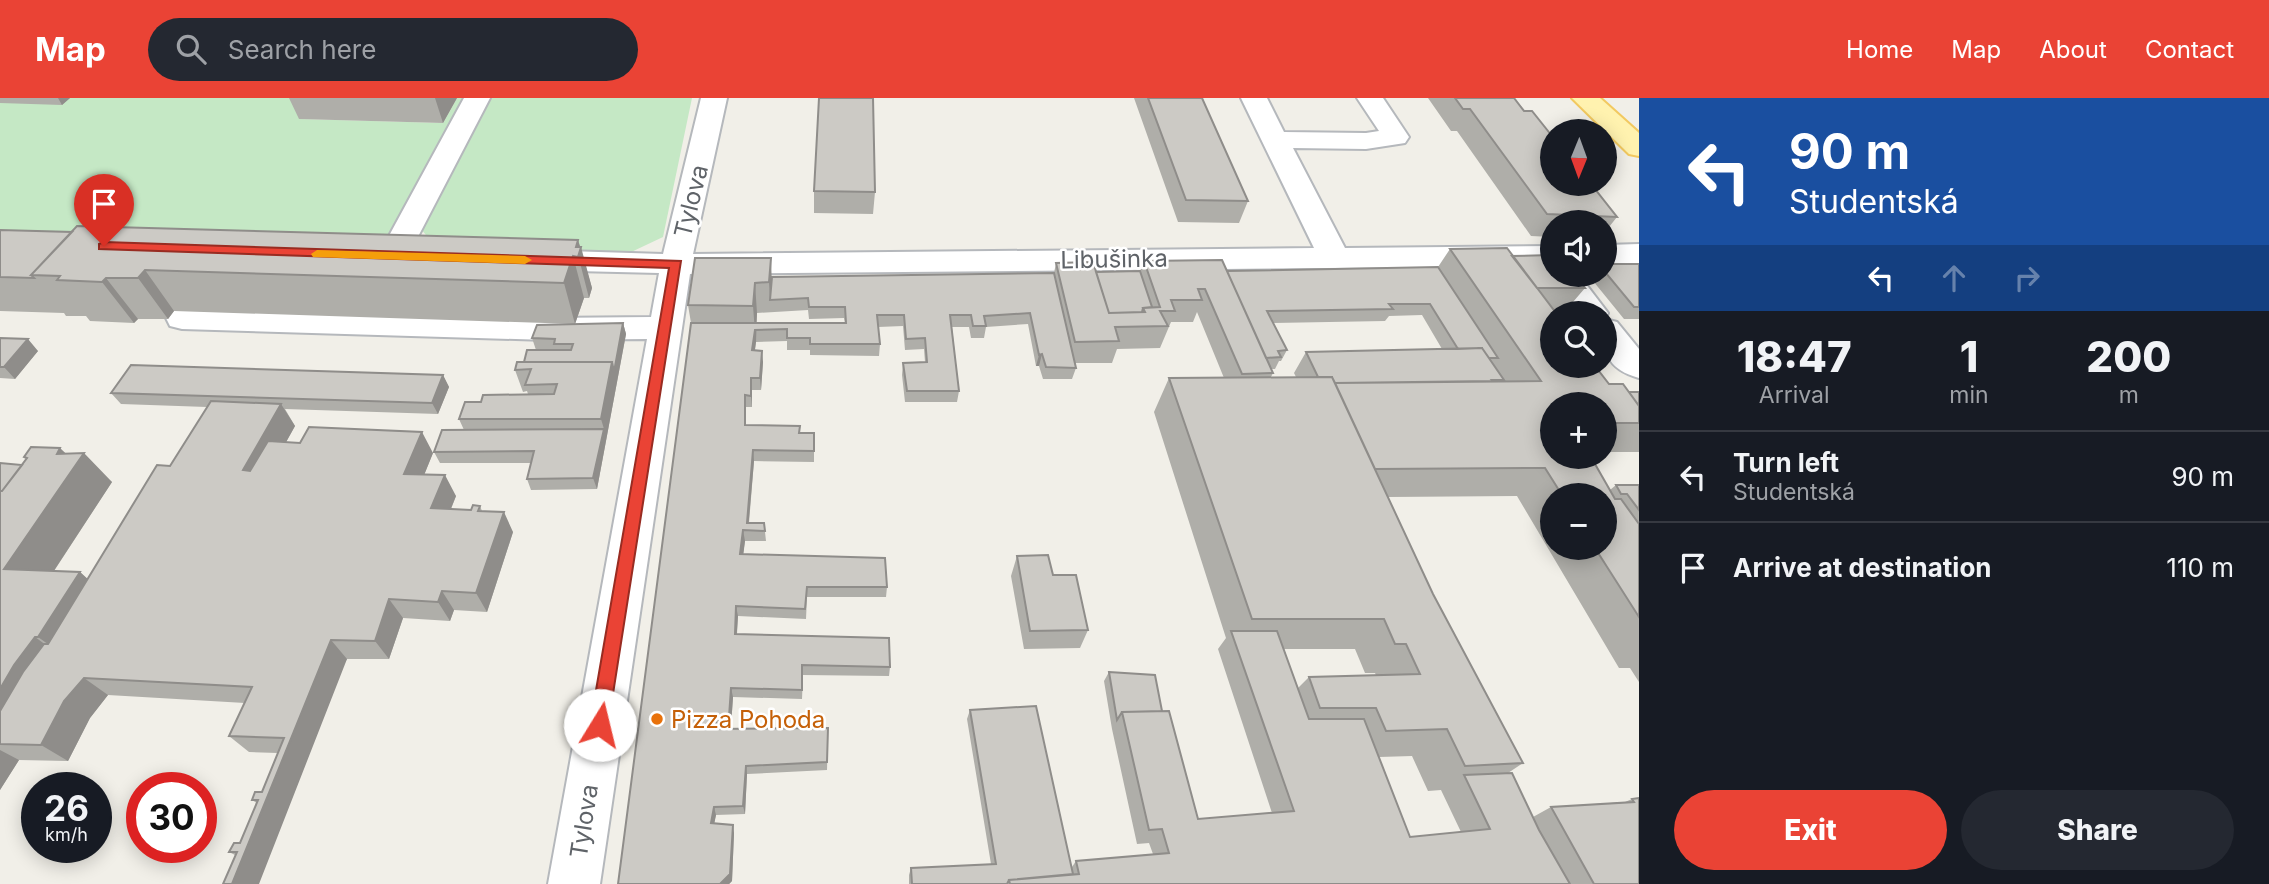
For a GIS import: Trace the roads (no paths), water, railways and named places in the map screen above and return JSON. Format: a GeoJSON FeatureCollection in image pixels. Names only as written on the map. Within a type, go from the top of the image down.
{"type":"FeatureCollection","features":[{"type":"Feature","properties":{"kind":"main road"},"geometry":{"type":"LineString","coordinates":[[1585,98],[1639,148]]}},
{"type":"Feature","properties":{"kind":"street"},"geometry":{"type":"LineString","coordinates":[[393,256],[477,98]]}},
{"type":"Feature","properties":{"kind":"street","name":"Tylova"},"geometry":{"type":"LineString","coordinates":[[573,884],[676,264],[714,98]]}},
{"type":"Feature","properties":{"kind":"street"},"geometry":{"type":"LineString","coordinates":[[1254,98],[1334,257]]}},
{"type":"Feature","properties":{"kind":"street"},"geometry":{"type":"LineString","coordinates":[[1275,140],[1366,141],[1396,137],[1370,98]]}},
{"type":"Feature","properties":{"kind":"street"},"geometry":{"type":"LineString","coordinates":[[1617,255],[1639,254]]}},
{"type":"Feature","properties":{"kind":"street","name":"Libušinka"},"geometry":{"type":"LineString","coordinates":[[499,259],[676,264],[1334,257],[1540,262]]}},
{"type":"Feature","properties":{"kind":"street"},"geometry":{"type":"LineString","coordinates":[[1572,287],[1583,301]]}},
{"type":"Feature","properties":{"kind":"street"},"geometry":{"type":"LineString","coordinates":[[182,318],[546,329],[666,328]]}},
{"type":"Feature","properties":{"kind":"street"},"geometry":{"type":"LineString","coordinates":[[1617,345],[1626,357],[1639,366]]}},
{"type":"Feature","properties":{"kind":"place","name":"Pizza Pohoda"},"geometry":{"type":"Point","coordinates":[657,719]}}]}
